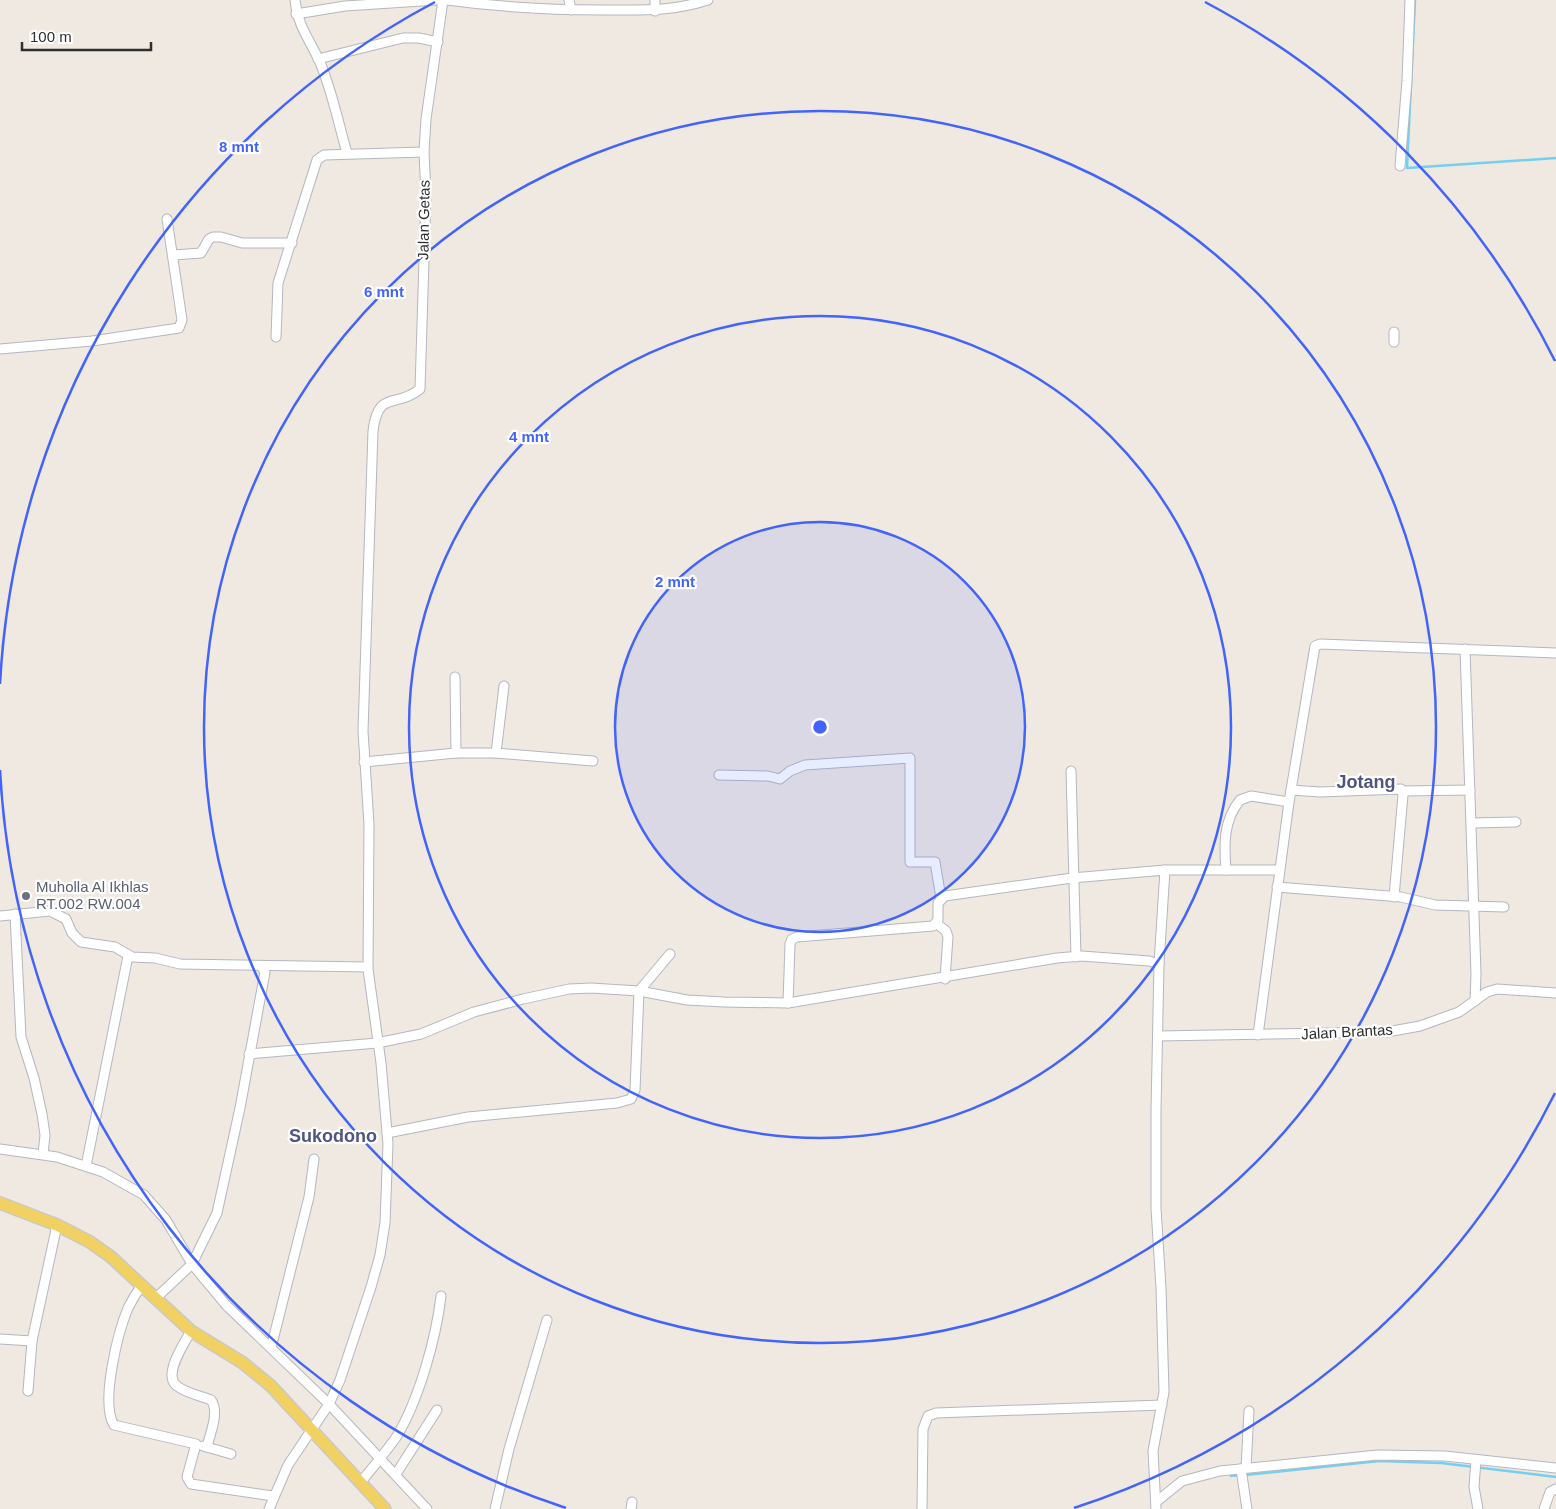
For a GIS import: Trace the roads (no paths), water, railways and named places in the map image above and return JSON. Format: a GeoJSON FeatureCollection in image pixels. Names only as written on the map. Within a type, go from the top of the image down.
{"type":"FeatureCollection","features":[{"type":"Feature","properties":{"kind":"main road"},"geometry":{"type":"LineString","coordinates":[[0,1203],[58,1225],[90,1242],[142,1285],[191,1331],[243,1363],[271,1386],[313,1427],[385,1509]]}},
{"type":"Feature","properties":{"kind":"street"},"geometry":{"type":"LineString","coordinates":[[295,0],[296,14],[318,59],[332,96],[346,153]]}},
{"type":"Feature","properties":{"kind":"street"},"geometry":{"type":"LineString","coordinates":[[296,14],[345,6],[437,0]]}},
{"type":"Feature","properties":{"kind":"street"},"geometry":{"type":"LineString","coordinates":[[445,0],[570,10],[655,11],[708,0]]}},
{"type":"Feature","properties":{"kind":"street","name":"Jalan Getas"},"geometry":{"type":"LineString","coordinates":[[364,762],[364,644],[375,413],[388,402],[415,393],[420,389],[426,195],[424,152],[428,103],[445,0]]}},
{"type":"Feature","properties":{"kind":"street"},"geometry":{"type":"LineString","coordinates":[[569,0],[570,10]]}},
{"type":"Feature","properties":{"kind":"street"},"geometry":{"type":"LineString","coordinates":[[655,0],[655,11]]}},
{"type":"Feature","properties":{"kind":"street"},"geometry":{"type":"LineString","coordinates":[[1400,166],[1407,81],[1410,0]]}},
{"type":"Feature","properties":{"kind":"street"},"geometry":{"type":"LineString","coordinates":[[318,59],[403,38],[419,38],[438,42]]}},
{"type":"Feature","properties":{"kind":"street"},"geometry":{"type":"LineString","coordinates":[[276,337],[278,283],[317,160],[324,155],[346,153],[424,152]]}},
{"type":"Feature","properties":{"kind":"street"},"geometry":{"type":"LineString","coordinates":[[0,349],[92,341],[179,328],[182,320],[174,255],[167,218]]}},
{"type":"Feature","properties":{"kind":"street"},"geometry":{"type":"LineString","coordinates":[[174,255],[201,253],[209,239],[220,237],[242,243],[292,243]]}},
{"type":"Feature","properties":{"kind":"street"},"geometry":{"type":"LineString","coordinates":[[1394,332],[1394,342]]}},
{"type":"Feature","properties":{"kind":"street"},"geometry":{"type":"LineString","coordinates":[[1258,1035],[1279,870],[1315,646],[1320,644],[1556,653]]}},
{"type":"Feature","properties":{"kind":"street"},"geometry":{"type":"LineString","coordinates":[[1465,649],[1472,823],[1475,1001]]}},
{"type":"Feature","properties":{"kind":"street"},"geometry":{"type":"LineString","coordinates":[[455,677],[456,753]]}},
{"type":"Feature","properties":{"kind":"street"},"geometry":{"type":"LineString","coordinates":[[496,753],[504,686]]}},
{"type":"Feature","properties":{"kind":"street"},"geometry":{"type":"LineString","coordinates":[[269,1509],[288,1465],[328,1406],[349,1358],[380,1255],[386,1202],[387,1133],[368,967],[368,824],[364,762],[456,753],[496,753],[592,761]]}},
{"type":"Feature","properties":{"kind":"street"},"geometry":{"type":"LineString","coordinates":[[719,775],[768,776],[780,780],[790,771],[805,765],[910,758],[910,862],[936,862],[940,898],[937,924],[948,937],[945,979]]}},
{"type":"Feature","properties":{"kind":"street"},"geometry":{"type":"LineString","coordinates":[[1071,771],[1076,956]]}},
{"type":"Feature","properties":{"kind":"street"},"geometry":{"type":"LineString","coordinates":[[1291,790],[1320,792],[1391,787],[1399,787],[1402,791],[1470,790]]}},
{"type":"Feature","properties":{"kind":"street"},"geometry":{"type":"LineString","coordinates":[[1394,897],[1402,791]]}},
{"type":"Feature","properties":{"kind":"street"},"geometry":{"type":"LineString","coordinates":[[1226,870],[1225,836],[1228,822],[1240,800],[1251,796],[1289,802]]}},
{"type":"Feature","properties":{"kind":"street"},"geometry":{"type":"LineString","coordinates":[[1472,823],[1516,822]]}},
{"type":"Feature","properties":{"kind":"street"},"geometry":{"type":"LineString","coordinates":[[1156,1506],[1153,1451],[1162,1405],[1161,1288],[1156,1198],[1159,964],[1165,870]]}},
{"type":"Feature","properties":{"kind":"street"},"geometry":{"type":"LineString","coordinates":[[940,898],[1075,878],[1165,870],[1279,870]]}},
{"type":"Feature","properties":{"kind":"street"},"geometry":{"type":"LineString","coordinates":[[1277,887],[1394,897],[1435,905],[1504,906]]}},
{"type":"Feature","properties":{"kind":"street"},"geometry":{"type":"LineString","coordinates":[[0,916],[50,911],[66,919],[72,933],[81,942],[115,947],[128,956],[180,964],[368,967]]}},
{"type":"Feature","properties":{"kind":"street"},"geometry":{"type":"LineString","coordinates":[[15,914],[21,1037],[42,1114],[45,1136],[43,1154]]}},
{"type":"Feature","properties":{"kind":"street"},"geometry":{"type":"LineString","coordinates":[[788,1003],[792,939],[797,937],[930,927],[937,924]]}},
{"type":"Feature","properties":{"kind":"street"},"geometry":{"type":"LineString","coordinates":[[387,1133],[468,1117],[617,1103],[631,1099],[635,1090],[639,991],[670,954]]}},
{"type":"Feature","properties":{"kind":"street"},"geometry":{"type":"LineString","coordinates":[[86,1166],[128,956]]}},
{"type":"Feature","properties":{"kind":"street"},"geometry":{"type":"LineString","coordinates":[[249,1054],[378,1043],[421,1034],[474,1012],[552,992],[591,988],[639,991],[687,1000],[788,1003],[945,979],[1076,956],[1149,961],[1159,964]]}},
{"type":"Feature","properties":{"kind":"street"},"geometry":{"type":"LineString","coordinates":[[156,1298],[190,1266],[217,1213],[265,972],[261,966]]}},
{"type":"Feature","properties":{"kind":"street","name":"Jalan Brantas"},"geometry":{"type":"LineString","coordinates":[[1158,1036],[1387,1032],[1420,1026],[1459,1012],[1486,992],[1497,989],[1556,993]]}},
{"type":"Feature","properties":{"kind":"street"},"geometry":{"type":"LineString","coordinates":[[0,1149],[43,1154],[86,1166],[103,1172],[144,1196],[166,1220],[190,1266],[396,1474],[426,1509]]}},
{"type":"Feature","properties":{"kind":"street"},"geometry":{"type":"LineString","coordinates":[[271,1348],[309,1197],[314,1159]]}},
{"type":"Feature","properties":{"kind":"street"},"geometry":{"type":"LineString","coordinates":[[28,1391],[32,1341],[58,1225]]}},
{"type":"Feature","properties":{"kind":"street"},"geometry":{"type":"LineString","coordinates":[[142,1285],[128,1307],[117,1345],[109,1398],[114,1426],[196,1444],[231,1454]]}},
{"type":"Feature","properties":{"kind":"street"},"geometry":{"type":"LineString","coordinates":[[361,1482],[396,1436],[409,1410],[431,1351],[441,1296]]}},
{"type":"Feature","properties":{"kind":"street"},"geometry":{"type":"LineString","coordinates":[[495,1509],[509,1449],[546,1320]]}},
{"type":"Feature","properties":{"kind":"street"},"geometry":{"type":"LineString","coordinates":[[191,1331],[178,1353],[174,1366],[173,1380],[178,1386],[211,1400],[213,1403],[215,1412],[207,1447]]}},
{"type":"Feature","properties":{"kind":"street"},"geometry":{"type":"LineString","coordinates":[[0,1338],[32,1341]]}},
{"type":"Feature","properties":{"kind":"street"},"geometry":{"type":"LineString","coordinates":[[922,1509],[923,1429],[928,1416],[936,1414],[1162,1405]]}},
{"type":"Feature","properties":{"kind":"street"},"geometry":{"type":"LineString","coordinates":[[396,1474],[438,1410]]}},
{"type":"Feature","properties":{"kind":"street"},"geometry":{"type":"LineString","coordinates":[[1247,1509],[1242,1472],[1249,1411]]}},
{"type":"Feature","properties":{"kind":"street"},"geometry":{"type":"LineString","coordinates":[[196,1444],[187,1477],[191,1484],[273,1496]]}},
{"type":"Feature","properties":{"kind":"street"},"geometry":{"type":"LineString","coordinates":[[1156,1506],[1182,1482],[1220,1471],[1242,1472],[1377,1455],[1416,1454],[1476,1465],[1556,1468]]}},
{"type":"Feature","properties":{"kind":"street"},"geometry":{"type":"LineString","coordinates":[[1476,1465],[1474,1487],[1478,1509]]}},
{"type":"Feature","properties":{"kind":"street"},"geometry":{"type":"LineString","coordinates":[[1544,1509],[1550,1492],[1556,1489]]}},
{"type":"Feature","properties":{"kind":"waterway"},"geometry":{"type":"LineString","coordinates":[[1415,0],[1407,168],[1556,158]]}},
{"type":"Feature","properties":{"kind":"waterway"},"geometry":{"type":"LineString","coordinates":[[1245,1475],[1379,1461],[1441,1463],[1556,1477]]}},
{"type":"Feature","properties":{"kind":"waterway"},"geometry":{"type":"LineString","coordinates":[[1231,1476],[1240,1475]]}},
{"type":"Feature","properties":{"kind":"place","name":"Muholla Al Ikhlas RT.002 RW.004"},"geometry":{"type":"Point","coordinates":[26,896]}},
{"type":"Feature","properties":{"kind":"district","name":"Jotang"},"geometry":{"type":"Point","coordinates":[1366,782]}},
{"type":"Feature","properties":{"kind":"district","name":"Sukodono"},"geometry":{"type":"Point","coordinates":[333,1136]}}]}
